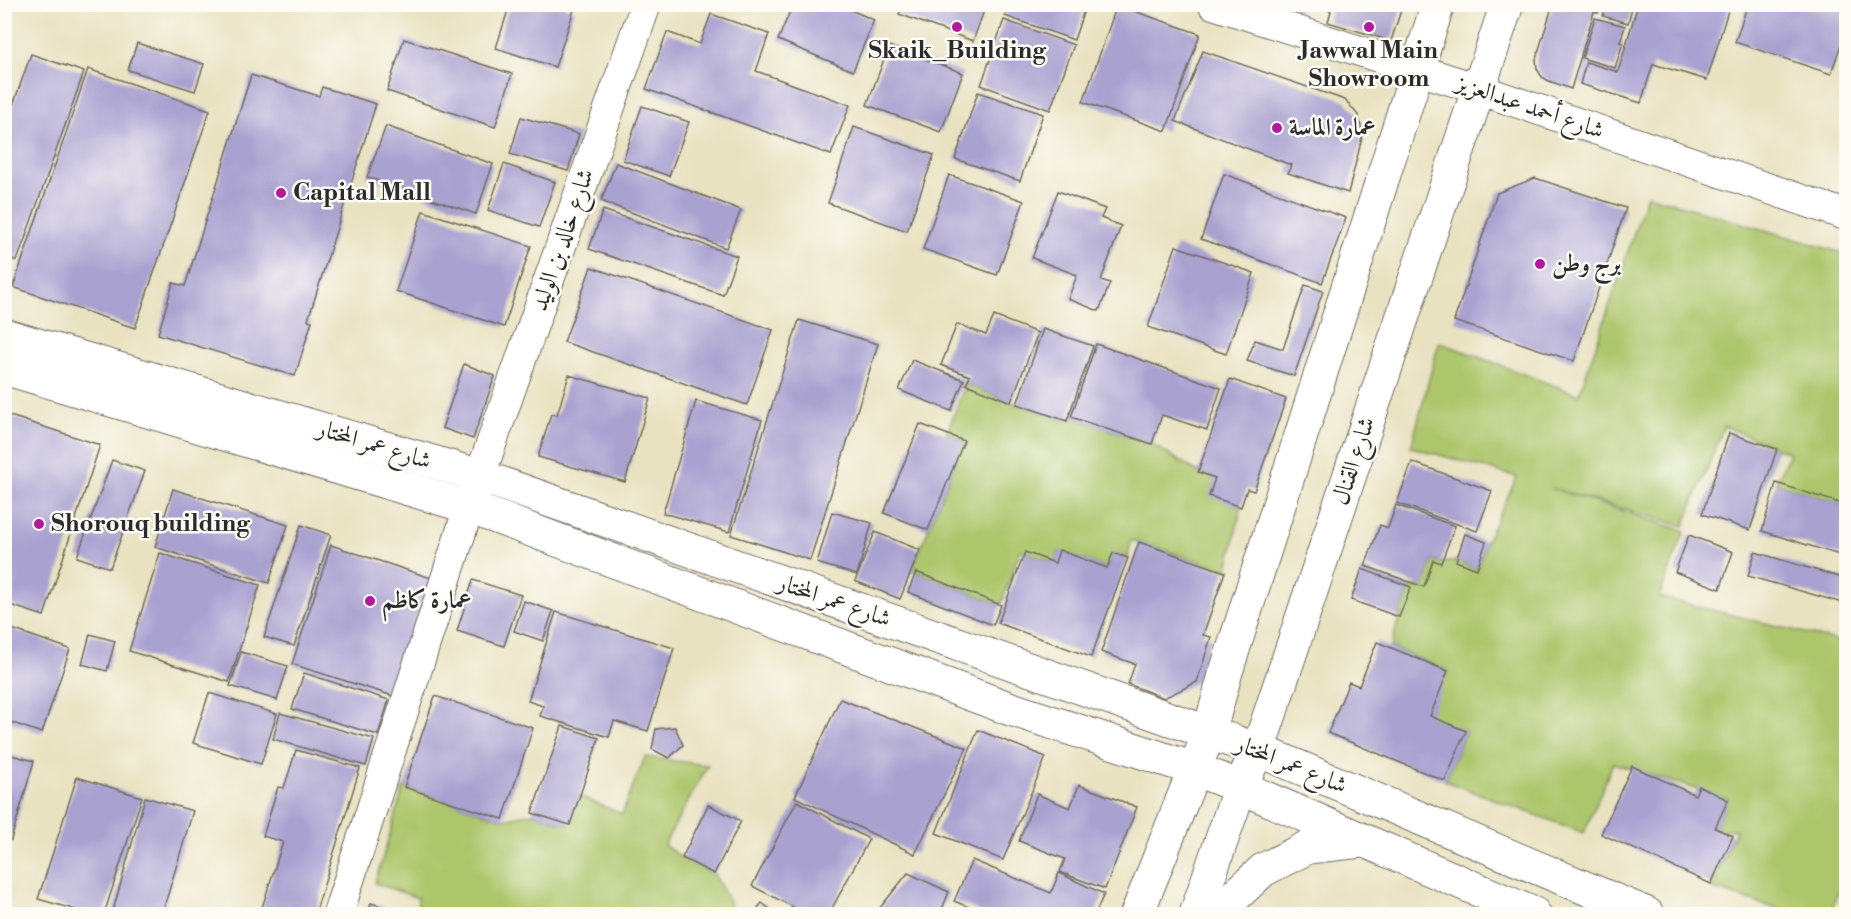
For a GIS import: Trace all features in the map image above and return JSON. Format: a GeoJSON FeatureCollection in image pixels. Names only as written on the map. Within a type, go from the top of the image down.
{"type":"FeatureCollection","features":[{"type":"Feature","properties":{"kind":"main road"},"geometry":{"type":"LineString","coordinates":[[1137,915],[1209,733],[1225,675],[1438,4]]}},
{"type":"Feature","properties":{"kind":"main road","name":"شارع القنال"},"geometry":{"type":"LineString","coordinates":[[1196,915],[1240,787],[1258,750],[1507,4]]}},
{"type":"Feature","properties":{"kind":"main road","name":"شارع عمر المختار"},"geometry":{"type":"LineString","coordinates":[[4,335],[480,476],[1258,750],[1647,915]]}},
{"type":"Feature","properties":{"kind":"main road","name":"شارع عمر المختار"},"geometry":{"type":"LineString","coordinates":[[4,368],[469,507],[1008,708],[1194,769],[1534,915]]}},
{"type":"Feature","properties":{"kind":"main road"},"geometry":{"type":"LineString","coordinates":[[1216,915],[1263,870],[1308,847],[1363,840]]}},
{"type":"Feature","properties":{"kind":"street","name":"شارع خالد بن الوليد"},"geometry":{"type":"LineString","coordinates":[[338,915],[469,507],[646,4]]}},
{"type":"Feature","properties":{"kind":"street","name":"شارع أحمد عبدالعزيز"},"geometry":{"type":"LineString","coordinates":[[1213,4],[1478,89],[1846,215]]}},
{"type":"Feature","properties":{"kind":"green space"},"geometry":{"type":"Polygon","coordinates":[[[1647,195],[1846,254],[1846,505],[1776,483],[1789,453],[1724,426],[1684,526],[1551,488],[1685,531],[1659,597],[1846,643],[1846,871],[1830,914],[1793,914],[1711,888],[1736,830],[1715,828],[1728,799],[1613,763],[1584,833],[1445,781],[1466,731],[1425,717],[1448,671],[1391,647],[1399,617],[1411,587],[1424,586],[1433,560],[1441,563],[1456,561],[1477,569],[1486,542],[1517,477],[1411,447],[1439,342],[1579,395],[1647,195]]]}},
{"type":"Feature","properties":{"kind":"green space"},"geometry":{"type":"Polygon","coordinates":[[[966,384],[1066,421],[1071,417],[1152,444],[1198,472],[1215,478],[1241,507],[1228,570],[1131,540],[1128,558],[1113,553],[1107,568],[1059,551],[1055,563],[1020,550],[1001,605],[912,570],[964,441],[946,434],[966,384]]]}},
{"type":"Feature","properties":{"kind":"green space"},"geometry":{"type":"Polygon","coordinates":[[[645,757],[708,765],[664,845],[682,858],[714,874],[734,911],[731,914],[417,914],[418,898],[375,883],[404,787],[503,819],[532,813],[569,825],[579,796],[622,814],[645,757]]]}},
{"type":"Feature","properties":{"kind":"building"},"geometry":{"type":"Polygon","coordinates":[[[510,4],[559,4],[574,10],[555,67],[496,48],[510,4]]]}},
{"type":"Feature","properties":{"kind":"building"},"geometry":{"type":"Polygon","coordinates":[[[793,4],[837,4],[874,20],[853,71],[778,40],[793,4]]]}},
{"type":"Feature","properties":{"kind":"building"},"geometry":{"type":"Polygon","coordinates":[[[1010,4],[1077,4],[1085,7],[1074,40],[1005,16],[1010,4]]]}},
{"type":"Feature","properties":{"kind":"building","name":"Jawwal Main Showroom"},"geometry":{"type":"Polygon","coordinates":[[[1275,4],[1302,4],[1299,12],[1275,4]]]}},
{"type":"Feature","properties":{"kind":"building","name":"Jawwal Main Showroom"},"geometry":{"type":"Polygon","coordinates":[[[1403,4],[1391,41],[1328,22],[1331,11],[1313,5],[1403,4]]]}},
{"type":"Feature","properties":{"kind":"building"},"geometry":{"type":"Polygon","coordinates":[[[1553,4],[1601,4],[1598,13],[1594,12],[1571,89],[1542,77],[1537,69],[1536,59],[1553,4]]]}},
{"type":"Feature","properties":{"kind":"building"},"geometry":{"type":"Polygon","coordinates":[[[1606,4],[1633,4],[1628,23],[1603,16],[1606,4]]]}},
{"type":"Feature","properties":{"kind":"building"},"geometry":{"type":"Polygon","coordinates":[[[1638,4],[1730,4],[1707,80],[1653,64],[1641,103],[1580,84],[1586,62],[1618,72],[1638,4]]]}},
{"type":"Feature","properties":{"kind":"building"},"geometry":{"type":"Polygon","coordinates":[[[1748,4],[1846,4],[1846,29],[1831,74],[1735,42],[1748,4]]]}},
{"type":"Feature","properties":{"kind":"building","name":"Skaik_Building"},"geometry":{"type":"Polygon","coordinates":[[[903,5],[986,5],[973,41],[899,14],[903,5]]]}},
{"type":"Feature","properties":{"kind":"building"},"geometry":{"type":"Polygon","coordinates":[[[1117,5],[1200,34],[1166,131],[1083,102],[1117,5]]]}},
{"type":"Feature","properties":{"kind":"building"},"geometry":{"type":"Polygon","coordinates":[[[711,14],[769,34],[756,71],[850,105],[831,155],[646,89],[667,32],[700,44],[711,14]]]}},
{"type":"Feature","properties":{"kind":"building"},"geometry":{"type":"Polygon","coordinates":[[[1595,18],[1625,26],[1620,42],[1623,43],[1615,68],[1582,58],[1595,18]]]}},
{"type":"Feature","properties":{"kind":"building"},"geometry":{"type":"Polygon","coordinates":[[[1004,20],[1074,45],[1050,110],[981,85],[1004,20]]]}},
{"type":"Feature","properties":{"kind":"building"},"geometry":{"type":"Polygon","coordinates":[[[404,39],[512,74],[495,127],[387,91],[404,39]]]}},
{"type":"Feature","properties":{"kind":"building"},"geometry":{"type":"Polygon","coordinates":[[[137,43],[204,64],[195,91],[128,70],[137,43]]]}},
{"type":"Feature","properties":{"kind":"building"},"geometry":{"type":"Polygon","coordinates":[[[889,46],[963,73],[941,132],[867,105],[889,46]]]}},
{"type":"Feature","properties":{"kind":"building","name":"عمارة الماسة"},"geometry":{"type":"Polygon","coordinates":[[[1203,51],[1345,100],[1358,115],[1363,134],[1348,193],[1288,173],[1291,165],[1175,121],[1203,51]]]}},
{"type":"Feature","properties":{"kind":"building"},"geometry":{"type":"Polygon","coordinates":[[[31,54],[84,72],[17,261],[4,257],[4,131],[31,54]]]}},
{"type":"Feature","properties":{"kind":"building"},"geometry":{"type":"Polygon","coordinates":[[[88,69],[210,110],[135,328],[13,287],[88,69]]]}},
{"type":"Feature","properties":{"kind":"building","name":"Capital Mall"},"geometry":{"type":"Polygon","coordinates":[[[251,75],[319,96],[322,87],[376,104],[308,320],[312,321],[295,376],[158,334],[173,283],[185,286],[251,75]]]}},
{"type":"Feature","properties":{"kind":"building"},"geometry":{"type":"Polygon","coordinates":[[[978,92],[1043,114],[1020,181],[955,159],[978,92]]]}},
{"type":"Feature","properties":{"kind":"building"},"geometry":{"type":"Polygon","coordinates":[[[642,106],[689,122],[669,176],[623,160],[642,106]]]}},
{"type":"Feature","properties":{"kind":"building"},"geometry":{"type":"Polygon","coordinates":[[[521,117],[579,134],[568,171],[510,154],[521,117]]]}},
{"type":"Feature","properties":{"kind":"building"},"geometry":{"type":"Polygon","coordinates":[[[386,126],[493,164],[476,214],[367,177],[386,126]]]}},
{"type":"Feature","properties":{"kind":"building"},"geometry":{"type":"Polygon","coordinates":[[[854,127],[934,155],[907,231],[828,203],[854,127]]]}},
{"type":"Feature","properties":{"kind":"building"},"geometry":{"type":"Polygon","coordinates":[[[616,163],[741,210],[726,248],[601,201],[616,163]]]}},
{"type":"Feature","properties":{"kind":"building"},"geometry":{"type":"Polygon","coordinates":[[[504,164],[555,182],[539,227],[488,210],[504,164]]]}},
{"type":"Feature","properties":{"kind":"building"},"geometry":{"type":"Polygon","coordinates":[[[1224,174],[1346,218],[1322,283],[1201,239],[1224,174]]]}},
{"type":"Feature","properties":{"kind":"building"},"geometry":{"type":"Polygon","coordinates":[[[949,175],[1024,201],[997,275],[923,249],[949,175]]]}},
{"type":"Feature","properties":{"kind":"building","name":"برج وطن"},"geometry":{"type":"Polygon","coordinates":[[[1535,178],[1626,208],[1574,361],[1454,321],[1497,193],[1535,178]]]}},
{"type":"Feature","properties":{"kind":"building"},"geometry":{"type":"Polygon","coordinates":[[[1058,191],[1105,209],[1101,218],[1121,226],[1101,280],[1110,283],[1099,311],[1068,299],[1077,275],[1032,258],[1058,191]]]}},
{"type":"Feature","properties":{"kind":"building"},"geometry":{"type":"Polygon","coordinates":[[[603,210],[737,256],[723,295],[589,249],[603,210]]]}},
{"type":"Feature","properties":{"kind":"building"},"geometry":{"type":"Polygon","coordinates":[[[423,211],[531,246],[504,327],[396,291],[423,211]]]}},
{"type":"Feature","properties":{"kind":"building"},"geometry":{"type":"Polygon","coordinates":[[[1176,246],[1254,273],[1226,354],[1148,327],[1176,246]]]}},
{"type":"Feature","properties":{"kind":"building"},"geometry":{"type":"Polygon","coordinates":[[[591,267],[773,330],[747,405],[564,342],[591,267]]]}},
{"type":"Feature","properties":{"kind":"building"},"geometry":{"type":"Polygon","coordinates":[[[1305,285],[1323,291],[1294,376],[1247,361],[1255,340],[1283,349],[1305,285]]]}},
{"type":"Feature","properties":{"kind":"building"},"geometry":{"type":"Polygon","coordinates":[[[994,316],[1038,333],[1011,402],[966,384],[970,376],[941,365],[957,324],[986,335],[994,316]]]}},
{"type":"Feature","properties":{"kind":"building"},"geometry":{"type":"Polygon","coordinates":[[[799,320],[878,344],[810,560],[731,535],[799,320]]]}},
{"type":"Feature","properties":{"kind":"building"},"geometry":{"type":"Polygon","coordinates":[[[1043,329],[1093,346],[1067,421],[1017,404],[1043,329]]]}},
{"type":"Feature","properties":{"kind":"building"},"geometry":{"type":"Polygon","coordinates":[[[1096,344],[1221,388],[1207,430],[1162,415],[1152,444],[1071,417],[1096,344]]]}},
{"type":"Feature","properties":{"kind":"building"},"geometry":{"type":"Polygon","coordinates":[[[912,360],[964,380],[951,411],[899,390],[912,360]]]}},
{"type":"Feature","properties":{"kind":"building"},"geometry":{"type":"Polygon","coordinates":[[[464,364],[495,376],[473,439],[442,428],[464,364]]]}},
{"type":"Feature","properties":{"kind":"building"},"geometry":{"type":"Polygon","coordinates":[[[569,375],[650,398],[625,482],[538,457],[551,414],[557,415],[569,375]]]}},
{"type":"Feature","properties":{"kind":"building"},"geometry":{"type":"Polygon","coordinates":[[[1230,379],[1286,399],[1254,491],[1247,489],[1241,507],[1209,496],[1215,478],[1198,472],[1230,379]]]}},
{"type":"Feature","properties":{"kind":"building"},"geometry":{"type":"Polygon","coordinates":[[[696,401],[762,420],[729,532],[663,513],[696,401]]]}},
{"type":"Feature","properties":{"kind":"building","name":"Shorouq building"},"geometry":{"type":"Polygon","coordinates":[[[4,414],[100,445],[44,616],[4,603],[4,414]]]}},
{"type":"Feature","properties":{"kind":"building"},"geometry":{"type":"Polygon","coordinates":[[[920,424],[964,441],[928,530],[884,513],[920,424]]]}},
{"type":"Feature","properties":{"kind":"building"},"geometry":{"type":"Polygon","coordinates":[[[1729,433],[1777,449],[1750,530],[1702,514],[1729,433]]]}},
{"type":"Feature","properties":{"kind":"building"},"geometry":{"type":"Polygon","coordinates":[[[112,460],[145,471],[110,568],[77,557],[112,460]]]}},
{"type":"Feature","properties":{"kind":"building"},"geometry":{"type":"Polygon","coordinates":[[[1412,462],[1492,491],[1477,531],[1397,503],[1412,462]]]}},
{"type":"Feature","properties":{"kind":"building"},"geometry":{"type":"Polygon","coordinates":[[[1776,483],[1846,505],[1846,557],[1762,531],[1776,483]]]}},
{"type":"Feature","properties":{"kind":"building"},"geometry":{"type":"Polygon","coordinates":[[[173,489],[288,525],[269,583],[155,547],[173,489]]]}},
{"type":"Feature","properties":{"kind":"building"},"geometry":{"type":"Polygon","coordinates":[[[1396,505],[1455,526],[1441,563],[1433,560],[1424,587],[1365,566],[1380,525],[1388,528],[1396,505]]]}},
{"type":"Feature","properties":{"kind":"building"},"geometry":{"type":"Polygon","coordinates":[[[832,512],[872,523],[857,575],[817,563],[832,512]]]}},
{"type":"Feature","properties":{"kind":"building"},"geometry":{"type":"Polygon","coordinates":[[[301,525],[331,535],[294,646],[264,637],[301,525]]]}},
{"type":"Feature","properties":{"kind":"building"},"geometry":{"type":"Polygon","coordinates":[[[875,532],[920,550],[900,599],[855,581],[875,532]]]}},
{"type":"Feature","properties":{"kind":"building"},"geometry":{"type":"Polygon","coordinates":[[[1465,534],[1486,542],[1477,569],[1456,561],[1465,534]]]}},
{"type":"Feature","properties":{"kind":"building"},"geometry":{"type":"Polygon","coordinates":[[[1689,535],[1733,552],[1720,589],[1675,572],[1689,535]]]}},
{"type":"Feature","properties":{"kind":"building"},"geometry":{"type":"Polygon","coordinates":[[[1139,542],[1225,572],[1203,635],[1211,637],[1197,682],[1164,698],[1128,684],[1135,664],[1101,652],[1139,542]]]}},
{"type":"Feature","properties":{"kind":"building","name":"عمارة كاظم"},"geometry":{"type":"Polygon","coordinates":[[[331,545],[434,579],[396,697],[292,664],[331,545]]]}},
{"type":"Feature","properties":{"kind":"building"},"geometry":{"type":"Polygon","coordinates":[[[1059,550],[1107,568],[1113,553],[1128,558],[1091,657],[998,623],[1025,552],[1055,563],[1059,550]]]}},
{"type":"Feature","properties":{"kind":"building"},"geometry":{"type":"Polygon","coordinates":[[[1755,552],[1846,579],[1846,604],[1748,576],[1755,552]]]}},
{"type":"Feature","properties":{"kind":"building"},"geometry":{"type":"Polygon","coordinates":[[[160,553],[260,585],[229,682],[129,651],[160,553]]]}},
{"type":"Feature","properties":{"kind":"building"},"geometry":{"type":"Polygon","coordinates":[[[1362,569],[1411,587],[1399,617],[1351,600],[1362,569]]]}},
{"type":"Feature","properties":{"kind":"building"},"geometry":{"type":"Polygon","coordinates":[[[916,572],[1001,605],[993,625],[908,592],[916,572]]]}},
{"type":"Feature","properties":{"kind":"building"},"geometry":{"type":"Polygon","coordinates":[[[473,580],[521,595],[504,646],[457,631],[473,580]]]}},
{"type":"Feature","properties":{"kind":"building"},"geometry":{"type":"Polygon","coordinates":[[[524,601],[553,611],[543,641],[514,631],[524,601]]]}},
{"type":"Feature","properties":{"kind":"building"},"geometry":{"type":"Polygon","coordinates":[[[556,612],[674,648],[648,731],[614,721],[609,737],[540,716],[543,706],[528,701],[556,612]]]}},
{"type":"Feature","properties":{"kind":"building"},"geometry":{"type":"Polygon","coordinates":[[[9,628],[70,649],[42,733],[4,720],[4,641],[9,628]]]}},
{"type":"Feature","properties":{"kind":"building"},"geometry":{"type":"Polygon","coordinates":[[[90,634],[115,641],[107,671],[82,664],[90,634]]]}},
{"type":"Feature","properties":{"kind":"building"},"geometry":{"type":"Polygon","coordinates":[[[1377,642],[1448,671],[1430,716],[1466,731],[1445,781],[1328,733],[1349,682],[1359,686],[1377,642]]]}},
{"type":"Feature","properties":{"kind":"building"},"geometry":{"type":"Polygon","coordinates":[[[241,652],[288,666],[277,700],[230,686],[241,652]]]}},
{"type":"Feature","properties":{"kind":"building"},"geometry":{"type":"Polygon","coordinates":[[[304,673],[389,700],[378,735],[292,709],[304,673]]]}},
{"type":"Feature","properties":{"kind":"building"},"geometry":{"type":"Polygon","coordinates":[[[209,693],[277,714],[261,764],[193,743],[209,693]]]}},
{"type":"Feature","properties":{"kind":"building"},"geometry":{"type":"Polygon","coordinates":[[[435,696],[533,728],[503,819],[404,787],[435,696]]]}},
{"type":"Feature","properties":{"kind":"building"},"geometry":{"type":"Polygon","coordinates":[[[840,699],[967,748],[915,854],[795,797],[840,699]]]}},
{"type":"Feature","properties":{"kind":"building"},"geometry":{"type":"Polygon","coordinates":[[[280,713],[374,739],[366,766],[273,739],[280,713]]]}},
{"type":"Feature","properties":{"kind":"building"},"geometry":{"type":"Polygon","coordinates":[[[562,726],[599,738],[570,825],[532,813],[562,726]]]}},
{"type":"Feature","properties":{"kind":"building"},"geometry":{"type":"Polygon","coordinates":[[[675,727],[683,745],[669,758],[652,749],[656,729],[675,727]]]}},
{"type":"Feature","properties":{"kind":"building"},"geometry":{"type":"Polygon","coordinates":[[[978,730],[1046,757],[1003,860],[936,833],[978,730]]]}},
{"type":"Feature","properties":{"kind":"building"},"geometry":{"type":"Polygon","coordinates":[[[296,750],[360,768],[315,914],[260,914],[283,842],[263,836],[278,787],[284,788],[296,750]]]}},
{"type":"Feature","properties":{"kind":"building"},"geometry":{"type":"Polygon","coordinates":[[[4,753],[34,761],[11,840],[4,838],[4,753]]]}},
{"type":"Feature","properties":{"kind":"building"},"geometry":{"type":"Polygon","coordinates":[[[1632,766],[1695,795],[1699,786],[1728,800],[1715,828],[1733,836],[1711,884],[1601,834],[1632,766]]]}},
{"type":"Feature","properties":{"kind":"building"},"geometry":{"type":"Polygon","coordinates":[[[77,777],[142,797],[104,914],[90,914],[38,899],[77,777]]]}},
{"type":"Feature","properties":{"kind":"building"},"geometry":{"type":"Polygon","coordinates":[[[1079,785],[1137,807],[1105,889],[1060,872],[1065,859],[1019,841],[1037,794],[1070,808],[1079,785]]]}},
{"type":"Feature","properties":{"kind":"building"},"geometry":{"type":"Polygon","coordinates":[[[145,797],[193,811],[162,914],[112,914],[145,797]]]}},
{"type":"Feature","properties":{"kind":"building"},"geometry":{"type":"Polygon","coordinates":[[[797,801],[869,839],[829,914],[807,914],[752,886],[797,801]]]}},
{"type":"Feature","properties":{"kind":"building"},"geometry":{"type":"Polygon","coordinates":[[[708,805],[741,821],[714,874],[682,858],[708,805]]]}},
{"type":"Feature","properties":{"kind":"building"},"geometry":{"type":"Polygon","coordinates":[[[972,860],[1051,893],[1059,873],[1104,894],[1095,914],[986,914],[954,901],[972,860]]]}},
{"type":"Feature","properties":{"kind":"building"},"geometry":{"type":"Polygon","coordinates":[[[908,873],[949,892],[940,914],[875,914],[908,873]]]}},
{"type":"Feature","properties":{"kind":"building"},"geometry":{"type":"Polygon","coordinates":[[[371,903],[408,914],[368,914],[371,903]]]}},
{"type":"Feature","properties":{"kind":"building"},"geometry":{"type":"Polygon","coordinates":[[[762,903],[777,914],[753,914],[762,903]]]}},
{"type":"Feature","properties":{"kind":"place","name":"Skaik_Building"},"geometry":{"type":"Point","coordinates":[957,27]}},
{"type":"Feature","properties":{"kind":"place","name":"Jawwal Main Showroom"},"geometry":{"type":"Point","coordinates":[1369,27]}},
{"type":"Feature","properties":{"kind":"place","name":"عمارة الماسة"},"geometry":{"type":"Point","coordinates":[1277,128]}},
{"type":"Feature","properties":{"kind":"place","name":"Capital Mall"},"geometry":{"type":"Point","coordinates":[281,193]}},
{"type":"Feature","properties":{"kind":"place","name":"برج وطن"},"geometry":{"type":"Point","coordinates":[1540,264]}},
{"type":"Feature","properties":{"kind":"place","name":"Shorouq building"},"geometry":{"type":"Point","coordinates":[39,524]}},
{"type":"Feature","properties":{"kind":"place","name":"عمارة كاظم"},"geometry":{"type":"Point","coordinates":[370,601]}}]}
